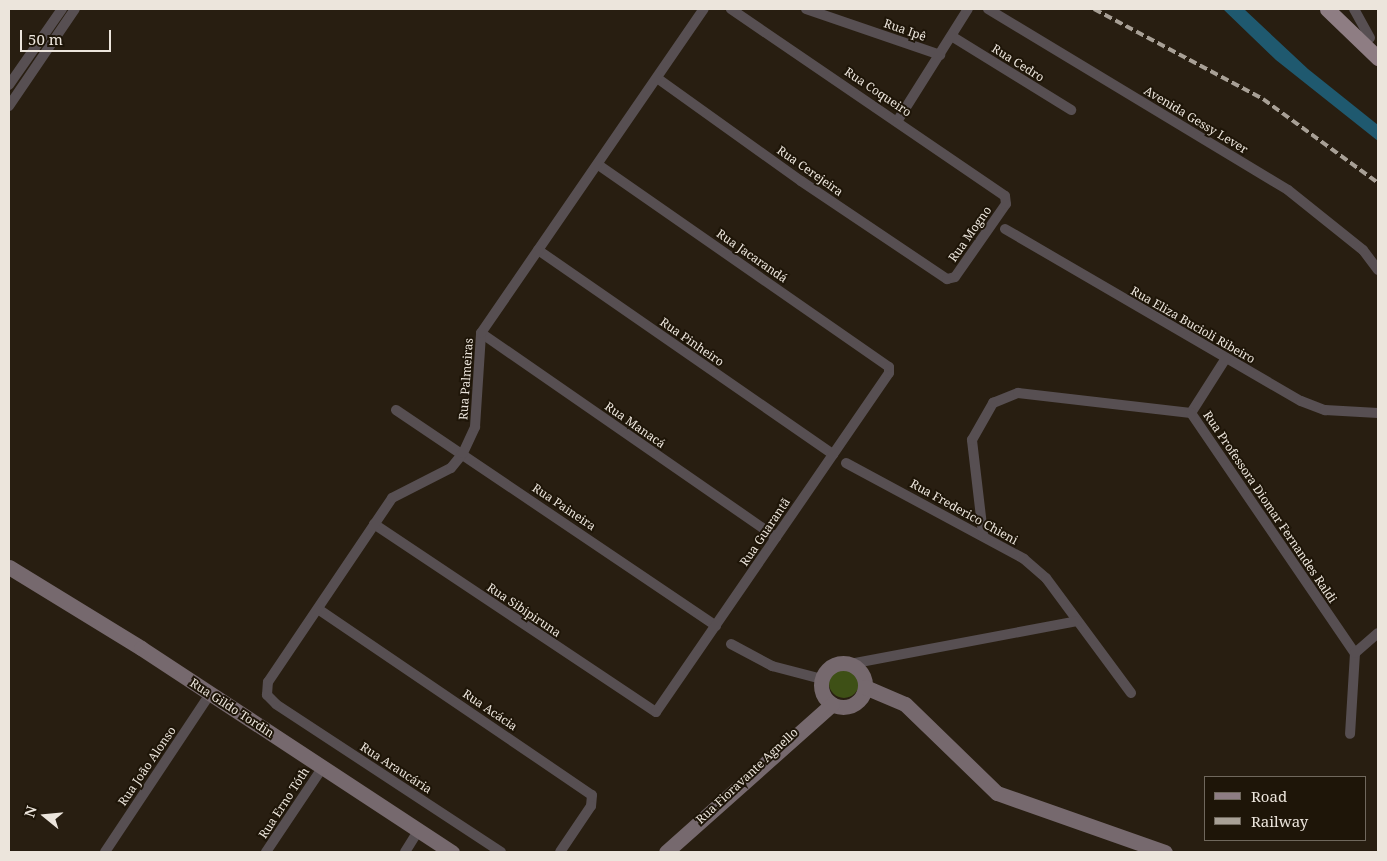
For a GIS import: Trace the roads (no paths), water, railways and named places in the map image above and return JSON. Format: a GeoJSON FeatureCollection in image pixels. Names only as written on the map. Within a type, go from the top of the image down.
{"type":"FeatureCollection","features":[{"type":"Feature","properties":{"kind":"main road"},"geometry":{"type":"LineString","coordinates":[[1327,9],[1378,58]]}},
{"type":"Feature","properties":{"kind":"main road"},"geometry":{"type":"LineString","coordinates":[[1341,9],[1374,41]]}},
{"type":"Feature","properties":{"kind":"main road","name":"Rua Gildo Tordin"},"geometry":{"type":"LineString","coordinates":[[9,567],[210,694],[452,852]]}},
{"type":"Feature","properties":{"kind":"main road"},"geometry":{"type":"LineString","coordinates":[[850,664],[861,673],[864,687],[853,704],[832,704],[822,693],[822,679],[830,668],[850,664]]}},
{"type":"Feature","properties":{"kind":"main road"},"geometry":{"type":"LineString","coordinates":[[864,687],[905,704],[998,793],[1165,852]]}},
{"type":"Feature","properties":{"kind":"main road","name":"Rua Fioravante Agnello"},"geometry":{"type":"LineString","coordinates":[[666,852],[832,704]]}},
{"type":"Feature","properties":{"kind":"street"},"geometry":{"type":"LineString","coordinates":[[9,85],[62,9]]}},
{"type":"Feature","properties":{"kind":"street"},"geometry":{"type":"LineString","coordinates":[[9,106],[75,9]]}},
{"type":"Feature","properties":{"kind":"street","name":"Rua Palmeiras"},"geometry":{"type":"LineString","coordinates":[[276,704],[267,695],[268,682],[392,498],[451,468],[463,454],[475,427],[481,333],[704,9]]}},
{"type":"Feature","properties":{"kind":"street","name":"Rua Coqueiro"},"geometry":{"type":"LineString","coordinates":[[731,9],[898,120],[1007,200]]}},
{"type":"Feature","properties":{"kind":"street","name":"Rua Ipê"},"geometry":{"type":"LineString","coordinates":[[806,9],[940,55]]}},
{"type":"Feature","properties":{"kind":"street"},"geometry":{"type":"LineString","coordinates":[[898,120],[968,9]]}},
{"type":"Feature","properties":{"kind":"street","name":"Avenida Gessy Lever"},"geometry":{"type":"LineString","coordinates":[[988,9],[1288,190],[1363,250],[1378,270]]}},
{"type":"Feature","properties":{"kind":"street"},"geometry":{"type":"LineString","coordinates":[[1354,9],[1374,41]]}},
{"type":"Feature","properties":{"kind":"street","name":"Rua Cedro"},"geometry":{"type":"LineString","coordinates":[[952,37],[1071,110]]}},
{"type":"Feature","properties":{"kind":"street","name":"Rua Cerejeira"},"geometry":{"type":"LineString","coordinates":[[657,78],[801,181],[951,280]]}},
{"type":"Feature","properties":{"kind":"street","name":"Rua Jacarandá"},"geometry":{"type":"LineString","coordinates":[[598,165],[890,370]]}},
{"type":"Feature","properties":{"kind":"street","name":"Rua Mogno"},"geometry":{"type":"LineString","coordinates":[[951,280],[1007,200]]}},
{"type":"Feature","properties":{"kind":"street","name":"Rua Eliza Bucioli Ribeiro"},"geometry":{"type":"LineString","coordinates":[[1005,229],[1301,402],[1324,410],[1378,413]]}},
{"type":"Feature","properties":{"kind":"street","name":"Rua Pinheiro"},"geometry":{"type":"LineString","coordinates":[[538,250],[833,454]]}},
{"type":"Feature","properties":{"kind":"street","name":"Rua Manacá"},"geometry":{"type":"LineString","coordinates":[[481,333],[776,537]]}},
{"type":"Feature","properties":{"kind":"street"},"geometry":{"type":"LineString","coordinates":[[1191,414],[1226,358]]}},
{"type":"Feature","properties":{"kind":"street","name":"Rua Guarantã"},"geometry":{"type":"LineString","coordinates":[[661,709],[890,370]]}},
{"type":"Feature","properties":{"kind":"street","name":"Rua Professora Diomar Fernandes Raldi"},"geometry":{"type":"LineString","coordinates":[[983,534],[972,440],[994,403],[1018,393],[1191,414],[1355,652]]}},
{"type":"Feature","properties":{"kind":"street","name":"Rua Paineira"},"geometry":{"type":"LineString","coordinates":[[396,410],[716,626]]}},
{"type":"Feature","properties":{"kind":"street","name":"Rua Frederico Chieni"},"geometry":{"type":"LineString","coordinates":[[846,463],[983,534],[1046,578],[1131,693]]}},
{"type":"Feature","properties":{"kind":"street","name":"Rua Sibipiruna"},"geometry":{"type":"LineString","coordinates":[[374,524],[651,711],[661,709]]}},
{"type":"Feature","properties":{"kind":"street","name":"Rua Acácia"},"geometry":{"type":"LineString","coordinates":[[318,609],[592,795],[591,806],[560,852]]}},
{"type":"Feature","properties":{"kind":"street"},"geometry":{"type":"LineString","coordinates":[[850,664],[1077,621]]}},
{"type":"Feature","properties":{"kind":"street"},"geometry":{"type":"LineString","coordinates":[[1350,734],[1355,652],[1378,633]]}},
{"type":"Feature","properties":{"kind":"street"},"geometry":{"type":"LineString","coordinates":[[731,644],[772,666],[822,679]]}},
{"type":"Feature","properties":{"kind":"street","name":"Rua João Alonso"},"geometry":{"type":"LineString","coordinates":[[105,852],[210,694]]}},
{"type":"Feature","properties":{"kind":"street","name":"Rua Araucária"},"geometry":{"type":"LineString","coordinates":[[276,704],[501,852]]}},
{"type":"Feature","properties":{"kind":"street","name":"Rua Erno Tóth"},"geometry":{"type":"LineString","coordinates":[[266,852],[323,767]]}},
{"type":"Feature","properties":{"kind":"street"},"geometry":{"type":"LineString","coordinates":[[405,852],[419,830]]}},
{"type":"Feature","properties":{"kind":"water"},"geometry":{"type":"Polygon","coordinates":[[[1223,9],[1244,9],[1308,69],[1378,125],[1378,141],[1276,60],[1223,9]]]}},
{"type":"Feature","properties":{"kind":"railway"},"geometry":{"type":"LineString","coordinates":[[1094,9],[1263,99],[1378,183]]}}]}
